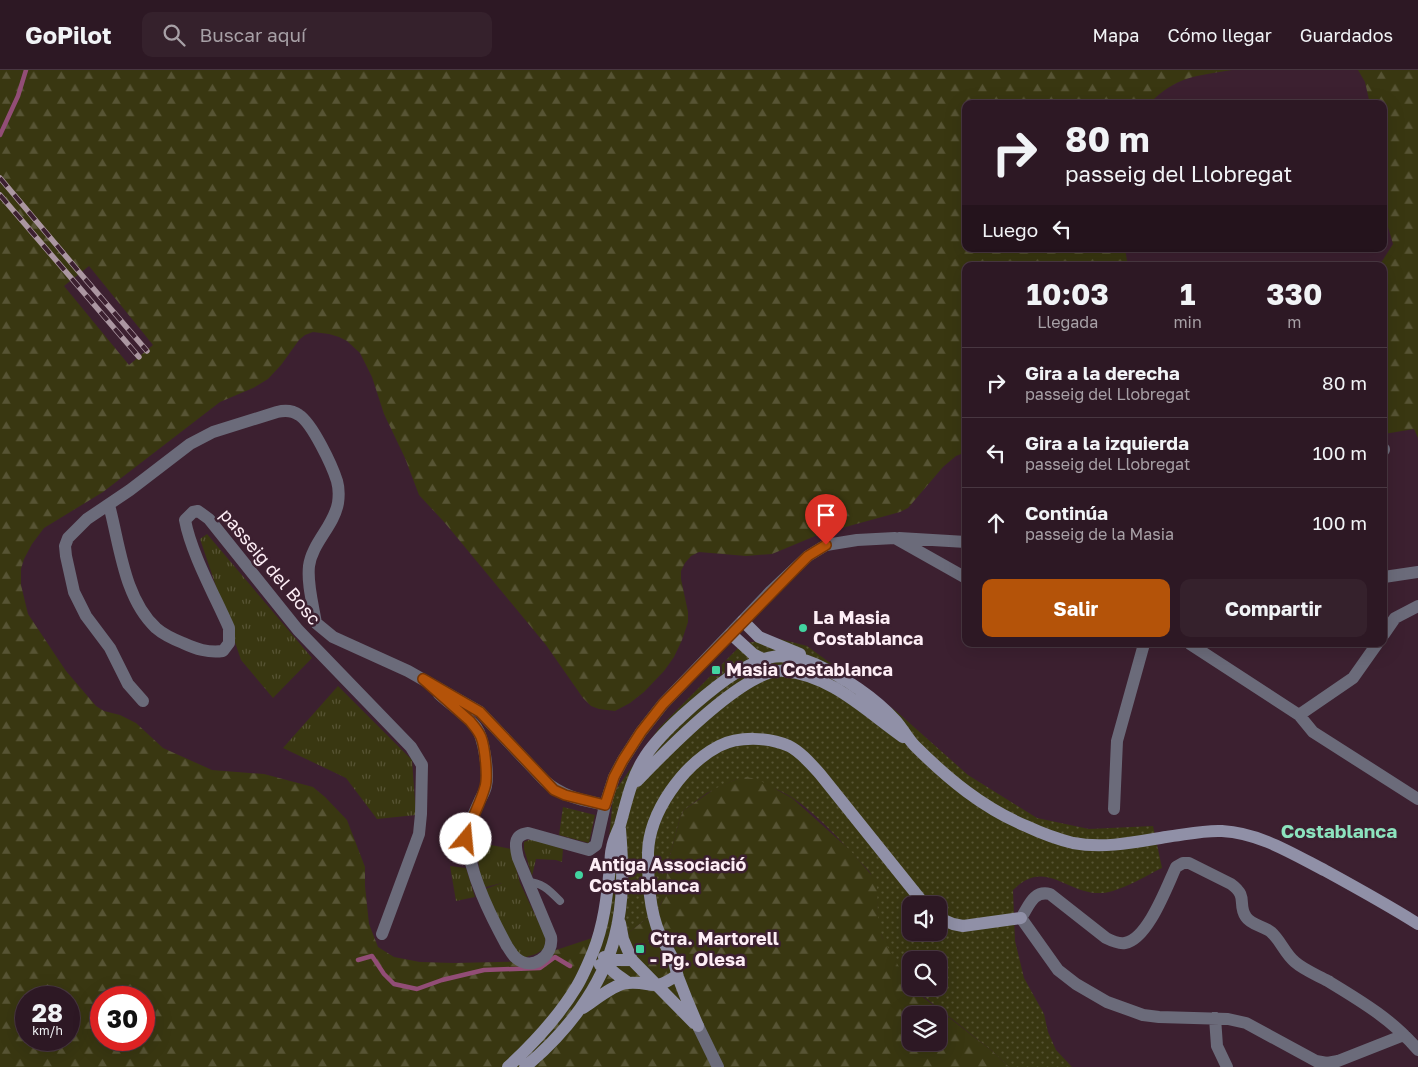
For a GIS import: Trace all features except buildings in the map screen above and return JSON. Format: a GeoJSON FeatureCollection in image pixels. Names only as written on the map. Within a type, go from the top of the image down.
{"type":"FeatureCollection","features":[{"type":"Feature","properties":{"kind":"main road"},"geometry":{"type":"LineString","coordinates":[[743,621],[760,637],[793,650],[848,682],[896,721],[913,744]]}},
{"type":"Feature","properties":{"kind":"main road"},"geometry":{"type":"LineString","coordinates":[[731,634],[760,659],[832,687],[851,698],[913,744],[953,782],[972,797],[1016,822],[1073,843],[1095,845],[1146,841],[1204,831],[1245,834],[1266,841],[1295,855],[1418,924]]}},
{"type":"Feature","properties":{"kind":"main road"},"geometry":{"type":"LineString","coordinates":[[724,701],[754,670],[760,659],[762,644],[760,637]]}},
{"type":"Feature","properties":{"kind":"main road"},"geometry":{"type":"LineString","coordinates":[[508,1067],[553,1019],[578,985],[594,949],[602,924],[612,848],[632,785],[642,761],[671,727],[723,682],[760,659],[788,656],[815,664]]}},
{"type":"Feature","properties":{"kind":"main road"},"geometry":{"type":"LineString","coordinates":[[632,785],[678,739],[753,680],[768,673],[782,671],[796,673]]}},
{"type":"Feature","properties":{"kind":"main road"},"geometry":{"type":"LineString","coordinates":[[698,1026],[677,975],[674,960],[660,936],[652,909],[648,858],[650,833],[661,807],[676,784],[688,771],[719,746],[748,739],[774,741],[790,747],[804,757],[820,774],[918,896]]}},
{"type":"Feature","properties":{"kind":"main road"},"geometry":{"type":"LineString","coordinates":[[525,1067],[555,1040],[577,1012],[593,988],[606,962],[615,936],[619,914],[622,874],[620,824]]}},
{"type":"Feature","properties":{"kind":"main road"},"geometry":{"type":"LineString","coordinates":[[619,914],[623,940],[632,960],[698,1026]]}},
{"type":"Feature","properties":{"kind":"main road"},"geometry":{"type":"LineString","coordinates":[[947,921],[963,926],[1021,918]]}},
{"type":"Feature","properties":{"kind":"main road"},"geometry":{"type":"LineString","coordinates":[[602,924],[606,962],[626,982],[658,986],[677,975]]}},
{"type":"Feature","properties":{"kind":"main road"},"geometry":{"type":"LineString","coordinates":[[578,985],[597,966],[614,960],[632,960]]}},
{"type":"Feature","properties":{"kind":"main road"},"geometry":{"type":"LineString","coordinates":[[577,1012],[626,982]]}},
{"type":"Feature","properties":{"kind":"street"},"geometry":{"type":"LineString","coordinates":[[143,701],[128,684],[110,648],[86,616],[74,592],[66,546],[68,538],[87,519],[109,505],[190,444],[213,432],[288,410],[298,414],[304,420],[324,450],[336,480],[339,494],[338,505],[313,553],[309,565],[309,579],[316,623],[333,637],[423,679],[480,712],[554,790],[565,795],[605,805]]}},
{"type":"Feature","properties":{"kind":"street","name":"passeig del Bosc"},"geometry":{"type":"LineString","coordinates":[[109,505],[127,578],[137,604],[157,629],[168,637],[209,652],[223,651],[229,643],[229,628],[186,528],[185,520],[188,515],[198,511],[209,519],[298,630],[411,747],[422,765],[421,814],[418,834],[382,934]]}},
{"type":"Feature","properties":{"kind":"street"},"geometry":{"type":"LineString","coordinates":[[423,679],[470,721],[477,728],[482,738],[486,786],[468,828],[466,839],[487,907],[510,951],[516,958],[525,962],[538,962],[545,958],[552,943],[515,847],[518,836],[528,833],[589,850],[596,845],[605,805],[621,762],[641,732],[663,704],[808,556],[826,545],[857,540],[895,538],[962,542]]}},
{"type":"Feature","properties":{"kind":"street"},"geometry":{"type":"LineString","coordinates":[[895,538],[962,576]]}},
{"type":"Feature","properties":{"kind":"street"},"geometry":{"type":"LineString","coordinates":[[1387,576],[1418,572]]}},
{"type":"Feature","properties":{"kind":"street"},"geometry":{"type":"LineString","coordinates":[[1387,630],[1395,618],[1418,606]]}},
{"type":"Feature","properties":{"kind":"street"},"geometry":{"type":"LineString","coordinates":[[298,630],[316,623]]}},
{"type":"Feature","properties":{"kind":"street"},"geometry":{"type":"LineString","coordinates":[[1114,810],[1117,742],[1143,647]]}},
{"type":"Feature","properties":{"kind":"street"},"geometry":{"type":"LineString","coordinates":[[1195,647],[1298,715],[1312,732],[1418,799]]}},
{"type":"Feature","properties":{"kind":"street"},"geometry":{"type":"LineString","coordinates":[[1298,715],[1353,678],[1375,647]]}},
{"type":"Feature","properties":{"kind":"street"},"geometry":{"type":"LineString","coordinates":[[1404,1035],[1338,1061],[1327,1063],[1316,1061],[1246,1023],[1228,1019],[1143,1015],[1107,1002],[1076,984],[1058,970],[1021,918],[1032,899],[1042,892],[1050,894],[1106,938],[1115,942],[1125,943],[1133,940],[1148,925],[1176,867],[1183,863],[1189,863],[1238,888],[1241,892],[1244,915],[1248,920],[1271,932],[1296,963],[1371,1007],[1391,1022],[1404,1035],[1418,1050]]}},
{"type":"Feature","properties":{"kind":"street"},"geometry":{"type":"LineString","coordinates":[[1214,1018],[1217,1046],[1227,1067]]}},
{"type":"Feature","properties":{"kind":"street"},"geometry":{"type":"LineString","coordinates":[[698,1026],[718,1067]]}},
{"type":"Feature","properties":{"kind":"lane"},"geometry":{"type":"LineString","coordinates":[[527,882],[534,882],[547,887],[560,901]]}},
{"type":"Feature","properties":{"kind":"green space"},"geometry":{"type":"Polygon","coordinates":[[[0,70],[1232,70],[1187,79],[1168,88],[1153,100],[962,100],[962,252],[1126,252],[1127,262],[962,262],[962,454],[943,467],[908,508],[900,512],[820,534],[772,554],[746,556],[699,552],[691,556],[681,571],[688,622],[674,657],[664,671],[644,692],[630,703],[615,711],[591,706],[583,698],[546,645],[445,523],[419,495],[405,458],[384,414],[372,377],[360,353],[347,341],[329,334],[313,332],[305,335],[268,379],[253,388],[220,402],[103,492],[44,528],[32,544],[21,569],[21,585],[28,614],[66,671],[96,706],[136,723],[163,748],[212,770],[264,774],[313,787],[325,797],[347,820],[365,867],[369,924],[378,947],[394,957],[420,962],[454,963],[538,961],[556,950],[592,938],[628,933],[658,910],[666,884],[668,863],[680,818],[684,810],[714,789],[746,777],[757,779],[792,798],[850,850],[874,878],[877,888],[878,916],[882,937],[902,972],[902,996],[921,996],[934,1006],[902,1006],[902,1051],[947,1051],[947,1016],[991,1050],[1009,1067],[0,1067],[0,70]],[[89,266],[64,286],[129,365],[153,345],[89,266]]]}},
{"type":"Feature","properties":{"kind":"green space"},"geometry":{"type":"Polygon","coordinates":[[[1358,70],[1418,70],[1418,438],[1414,429],[1387,434],[1387,262],[1382,262],[1393,244],[1387,226],[1387,100],[1369,100],[1365,82],[1358,70]]]}},
{"type":"Feature","properties":{"kind":"green space"},"geometry":{"type":"Polygon","coordinates":[[[207,534],[312,658],[273,698],[241,660],[200,539],[207,534]]]}},
{"type":"Feature","properties":{"kind":"green space"},"geometry":{"type":"Polygon","coordinates":[[[780,639],[807,646],[896,711],[968,775],[1037,818],[1089,829],[1153,826],[1162,868],[1117,890],[1102,893],[1089,892],[1046,877],[1036,877],[1025,881],[1013,890],[1015,941],[1024,978],[1044,1014],[1048,1032],[1056,1050],[1072,1067],[1009,1067],[947,1015],[947,1006],[936,1006],[923,996],[947,996],[947,951],[902,951],[902,972],[892,958],[881,935],[875,885],[869,871],[808,809],[781,791],[762,785],[737,779],[707,793],[684,810],[680,818],[668,863],[665,893],[658,910],[628,933],[592,938],[604,893],[613,796],[659,728],[743,643],[780,639]]]}},
{"type":"Feature","properties":{"kind":"green space"},"geometry":{"type":"Polygon","coordinates":[[[338,686],[412,760],[416,815],[377,819],[346,778],[283,748],[338,686]]]}},
{"type":"Feature","properties":{"kind":"green space"},"geometry":{"type":"Polygon","coordinates":[[[563,807],[595,815],[589,843],[559,835],[563,807]]]}},
{"type":"Feature","properties":{"kind":"green space"},"geometry":{"type":"Polygon","coordinates":[[[531,839],[563,849],[562,862],[536,859],[532,876],[524,849],[524,842],[531,839]]]}},
{"type":"Feature","properties":{"kind":"green space"},"geometry":{"type":"Polygon","coordinates":[[[486,844],[511,849],[520,883],[546,938],[544,949],[536,954],[523,958],[513,950],[482,890],[502,883],[482,888],[476,845],[486,844]]]}},
{"type":"Feature","properties":{"kind":"green space"},"geometry":{"type":"Polygon","coordinates":[[[450,866],[466,868],[475,897],[456,901],[450,866]]]}},
{"type":"Feature","properties":{"kind":"waterway"},"geometry":{"type":"LineString","coordinates":[[0,135],[18,96],[26,70]]}},
{"type":"Feature","properties":{"kind":"waterway"},"geometry":{"type":"LineString","coordinates":[[358,960],[372,956],[384,974],[394,984],[417,989],[442,980],[484,970],[540,968],[555,957],[570,966]]}},
{"type":"Feature","properties":{"kind":"railway"},"geometry":{"type":"LineString","coordinates":[[0,178],[147,351]]}},
{"type":"Feature","properties":{"kind":"railway"},"geometry":{"type":"LineString","coordinates":[[0,195],[139,357]]}},
{"type":"Feature","properties":{"kind":"place","name":"La Masia Costablanca"},"geometry":{"type":"Point","coordinates":[803,628]}},
{"type":"Feature","properties":{"kind":"place","name":"Masia Costablanca"},"geometry":{"type":"Point","coordinates":[716,670]}},
{"type":"Feature","properties":{"kind":"place","name":"Antiga Associació Costablanca"},"geometry":{"type":"Point","coordinates":[579,875]}},
{"type":"Feature","properties":{"kind":"place","name":"Ctra. Martorell - Pg. Olesa"},"geometry":{"type":"Point","coordinates":[640,949]}},
{"type":"Feature","properties":{"kind":"district","name":"Costablanca"},"geometry":{"type":"Point","coordinates":[1339,831]}},
{"type":"Feature","properties":{"kind":"route"},"geometry":{"type":"LineString","coordinates":[[466,839],[468,828],[486,786],[482,738],[477,728],[423,679],[480,712],[554,790],[578,799],[605,805],[614,777],[623,760],[641,732],[663,704],[771,591],[808,556],[826,545]]}}]}
